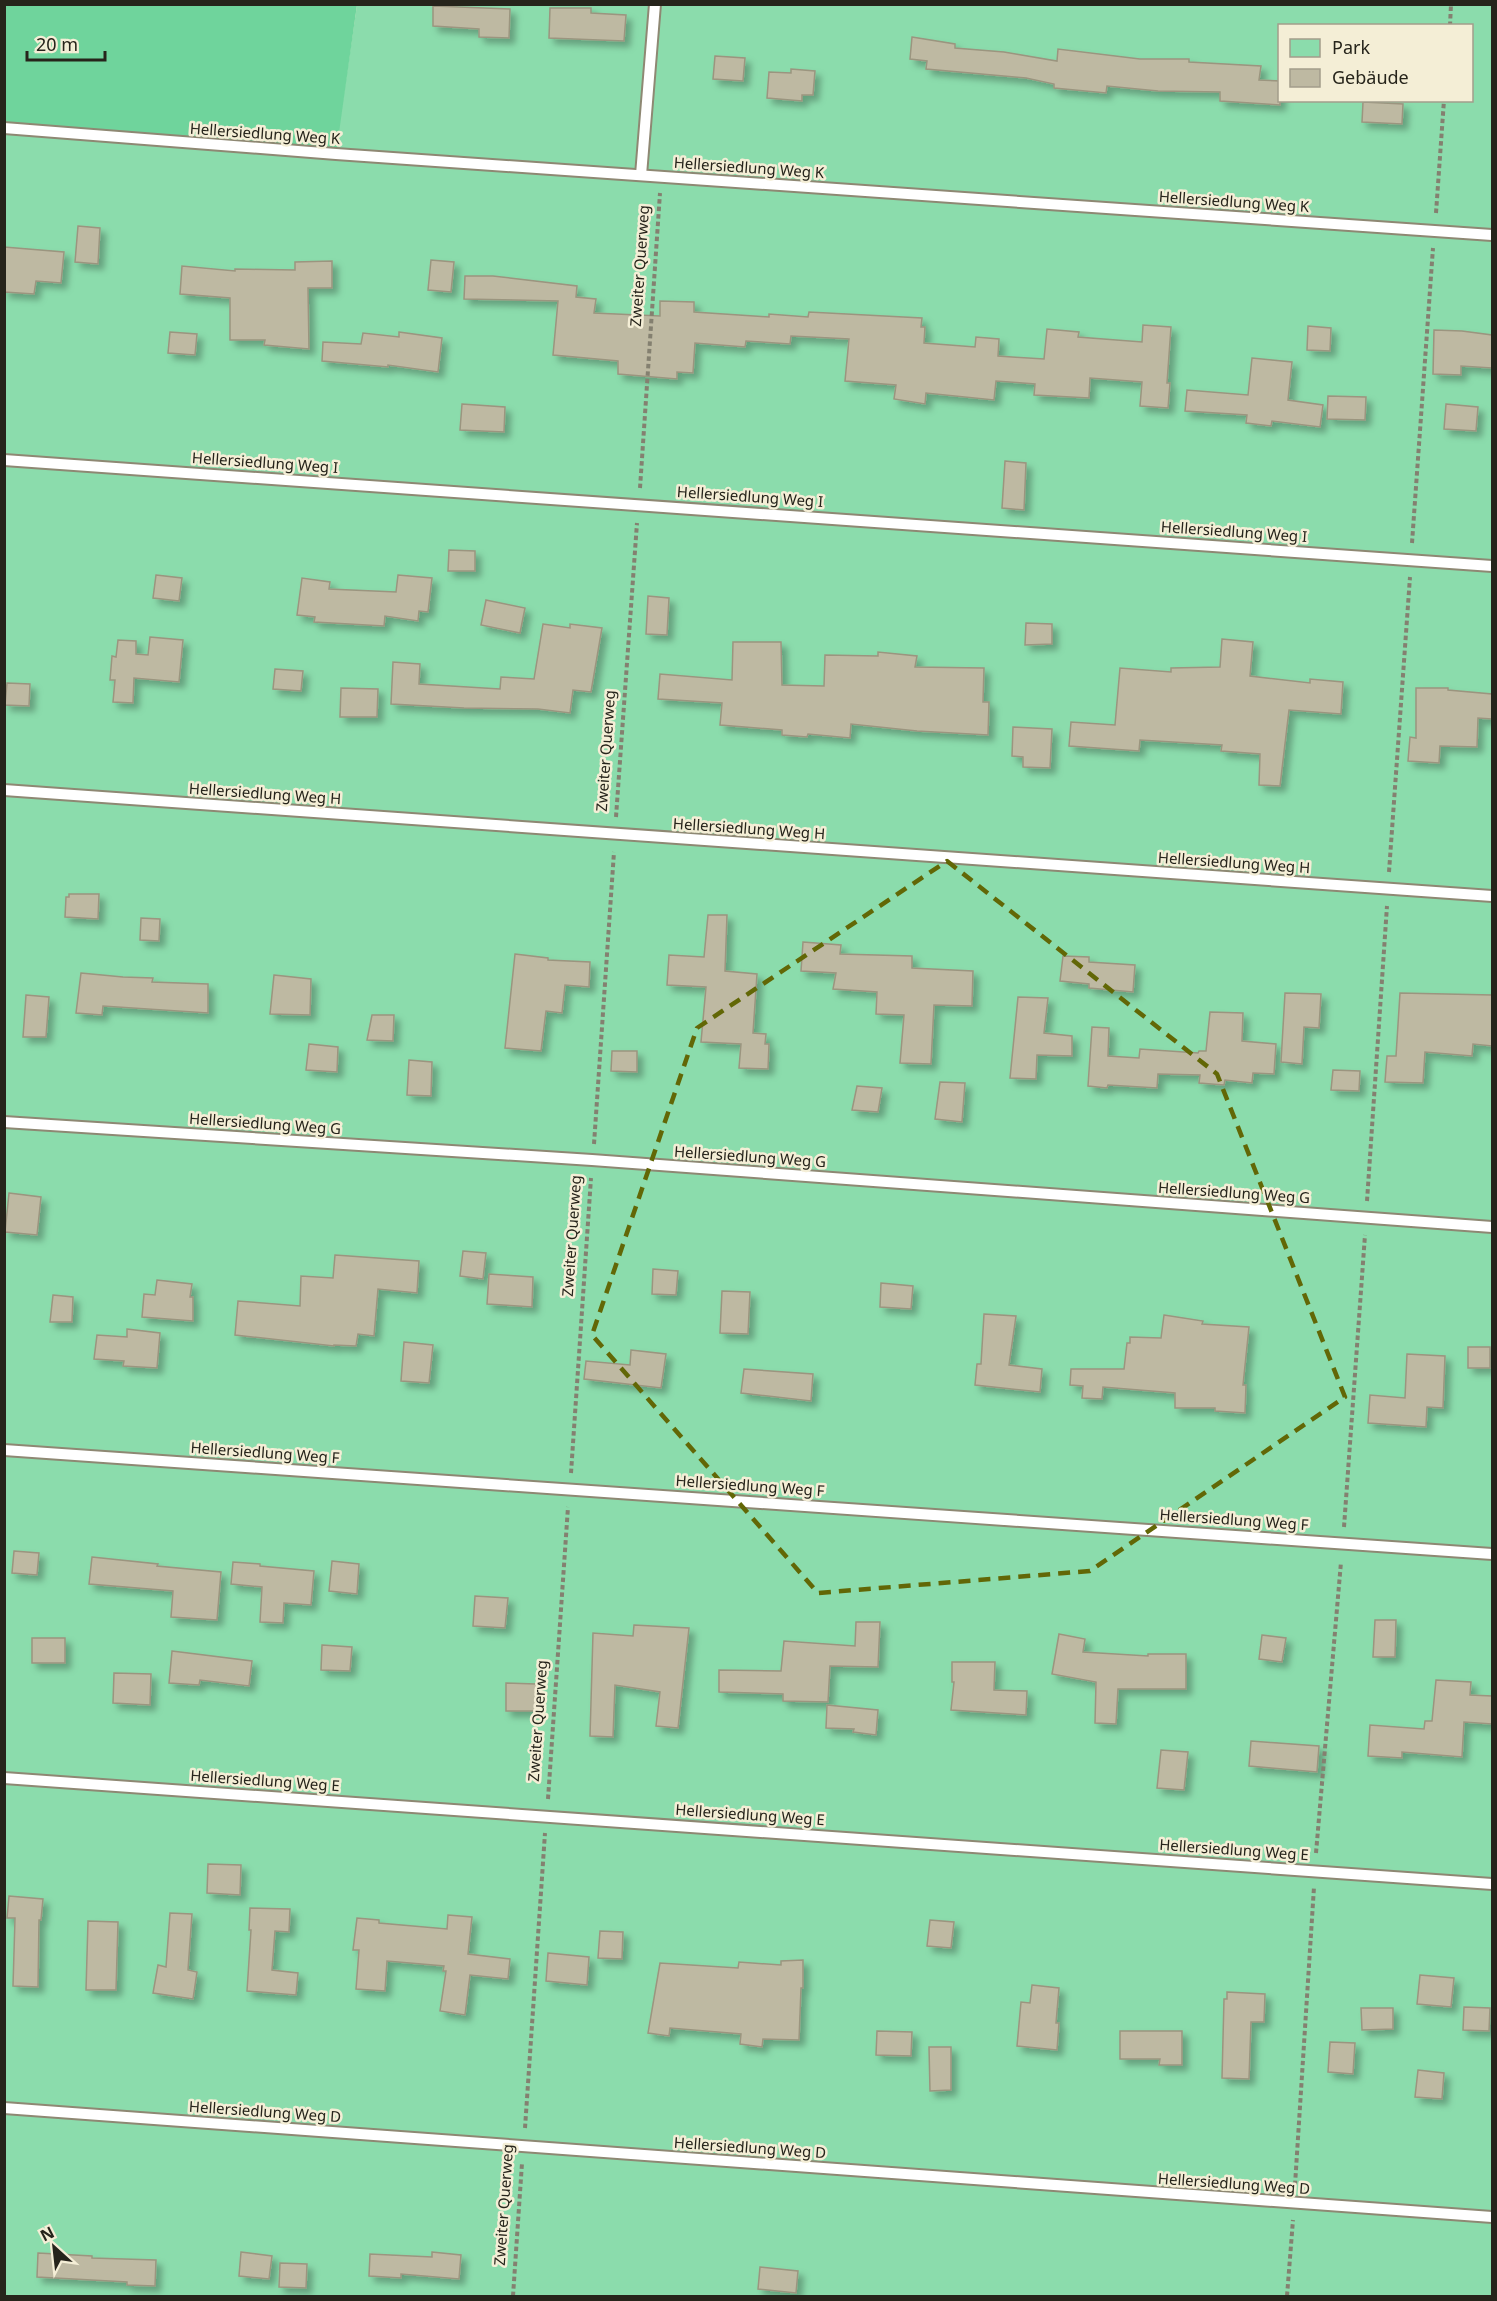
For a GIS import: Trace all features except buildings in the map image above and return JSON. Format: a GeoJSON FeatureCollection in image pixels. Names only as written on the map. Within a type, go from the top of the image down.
{"type":"FeatureCollection","features":[{"type":"Feature","properties":{"kind":"lane"},"geometry":{"type":"LineString","coordinates":[[641,175],[655,4]]}},
{"type":"Feature","properties":{"kind":"lane","name":"Hellersiedlung Weg K"},"geometry":{"type":"LineString","coordinates":[[4,128],[347,155],[1492,235]]}},
{"type":"Feature","properties":{"kind":"lane","name":"Hellersiedlung Weg I"},"geometry":{"type":"LineString","coordinates":[[4,460],[1492,566]]}},
{"type":"Feature","properties":{"kind":"lane","name":"Hellersiedlung Weg H"},"geometry":{"type":"LineString","coordinates":[[4,790],[1492,896]]}},
{"type":"Feature","properties":{"kind":"lane","name":"Hellersiedlung Weg G"},"geometry":{"type":"LineString","coordinates":[[4,1122],[592,1160],[1492,1227]]}},
{"type":"Feature","properties":{"kind":"lane","name":"Hellersiedlung Weg F"},"geometry":{"type":"LineString","coordinates":[[4,1450],[1492,1554]]}},
{"type":"Feature","properties":{"kind":"lane","name":"Hellersiedlung Weg E"},"geometry":{"type":"LineString","coordinates":[[4,1778],[1492,1884]]}},
{"type":"Feature","properties":{"kind":"lane","name":"Hellersiedlung Weg D"},"geometry":{"type":"LineString","coordinates":[[4,2108],[1492,2217]]}},
{"type":"Feature","properties":{"kind":"path"},"geometry":{"type":"LineString","coordinates":[[1450,24],[1451,4]]}},
{"type":"Feature","properties":{"kind":"path","name":"Zweiter Querweg"},"geometry":{"type":"LineString","coordinates":[[513,2296],[661,177]]}},
{"type":"Feature","properties":{"kind":"highlighted area"},"geometry":{"type":"Polygon","coordinates":[[[947,861],[1217,1074],[1345,1397],[1090,1571],[818,1593],[592,1335],[697,1028],[947,861]]]}},
{"type":"Feature","properties":{"kind":"green space"},"geometry":{"type":"Polygon","coordinates":[[[4,5],[357,5],[336,154],[5,128],[4,5]]]}},
{"type":"Feature","properties":{"kind":"green space"},"geometry":{"type":"Polygon","coordinates":[[[357,5],[1492,5],[1492,2296],[5,2296],[4,128],[335,154],[357,5]]]}}]}
